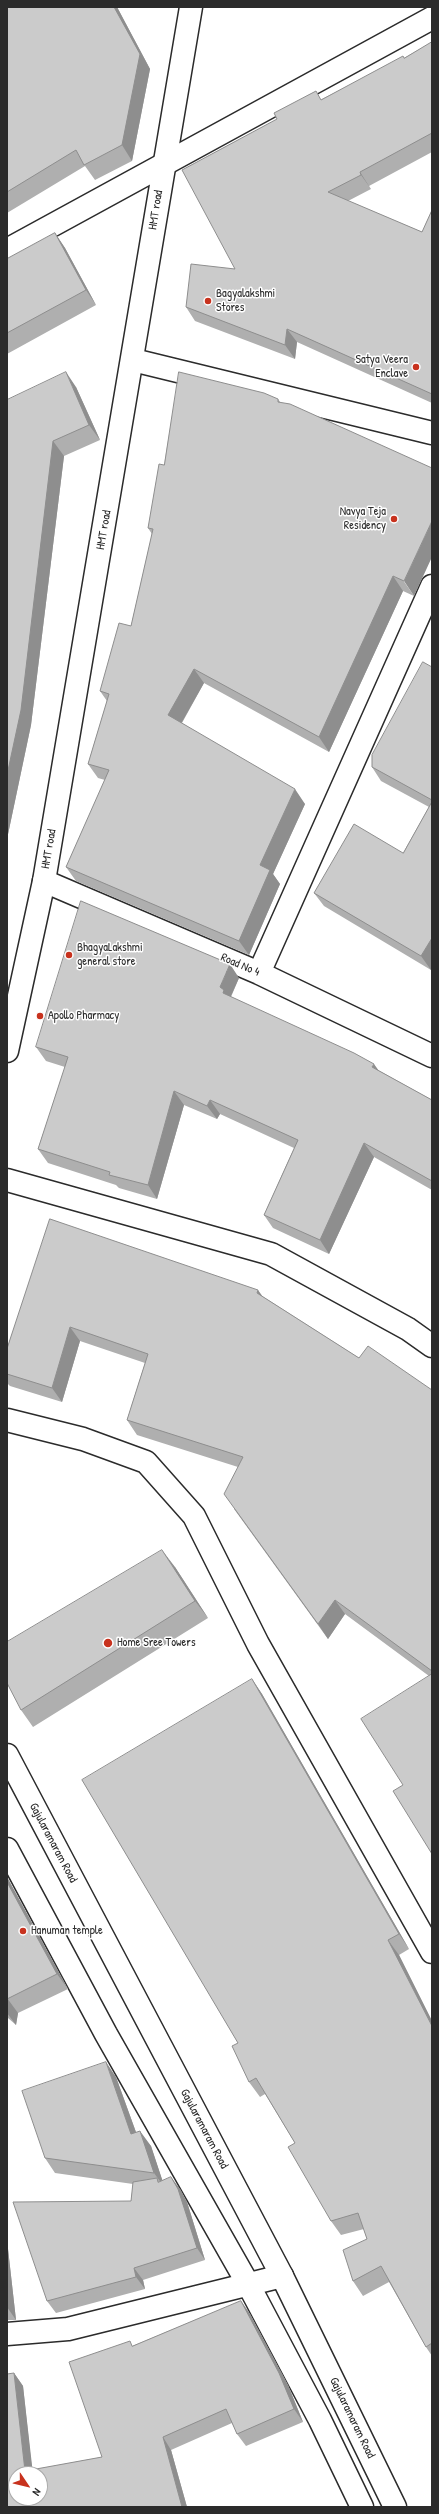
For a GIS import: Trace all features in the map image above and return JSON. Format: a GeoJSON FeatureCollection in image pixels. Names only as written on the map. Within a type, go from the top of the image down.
{"type":"FeatureCollection","features":[{"type":"Feature","properties":{"kind":"street","name":"HMT road"},"geometry":{"type":"LineString","coordinates":[[7,1051],[44,881],[133,360],[163,164],[191,7]]}},
{"type":"Feature","properties":{"kind":"street"},"geometry":{"type":"LineString","coordinates":[[7,250],[432,18]]}},
{"type":"Feature","properties":{"kind":"street"},"geometry":{"type":"LineString","coordinates":[[133,360],[432,433]]}},
{"type":"Feature","properties":{"kind":"street"},"geometry":{"type":"LineString","coordinates":[[259,973],[431,594]]}},
{"type":"Feature","properties":{"kind":"street","name":"Road No 4"},"geometry":{"type":"LineString","coordinates":[[44,881],[259,973],[432,1056]]}},
{"type":"Feature","properties":{"kind":"street"},"geometry":{"type":"LineString","coordinates":[[7,1180],[271,1254],[408,1329],[432,1346]]}},
{"type":"Feature","properties":{"kind":"street"},"geometry":{"type":"LineString","coordinates":[[7,1420],[83,1438],[146,1462],[194,1516],[258,1644],[432,1952]]}},
{"type":"Feature","properties":{"kind":"street","name":"Gajularamaram Road"},"geometry":{"type":"LineString","coordinates":[[7,1755],[282,2276],[395,2507]]}},
{"type":"Feature","properties":{"kind":"street"},"geometry":{"type":"LineString","coordinates":[[7,1849],[106,2034],[248,2284],[320,2420],[362,2507]]}},
{"type":"Feature","properties":{"kind":"street"},"geometry":{"type":"LineString","coordinates":[[7,2334],[68,2329],[282,2276]]}},
{"type":"Feature","properties":{"kind":"building"},"geometry":{"type":"Polygon","coordinates":[[[7,7],[114,7],[140,54],[122,145],[84,165],[76,150],[7,192],[7,7]]]}},
{"type":"Feature","properties":{"kind":"building"},"geometry":{"type":"Polygon","coordinates":[[[432,42],[432,133],[360,172],[361,175],[328,192],[422,232],[432,210],[432,394],[287,329],[285,345],[186,307],[191,264],[235,269],[182,170],[277,119],[274,113],[316,91],[321,100],[403,56],[404,58],[432,42]]]}},
{"type":"Feature","properties":{"kind":"building"},"geometry":{"type":"Polygon","coordinates":[[[55,233],[86,290],[7,333],[7,259],[55,233]]]}},
{"type":"Feature","properties":{"kind":"building"},"geometry":{"type":"Polygon","coordinates":[[[66,372],[89,425],[53,441],[21,710],[7,775],[7,400],[66,372]]]}},
{"type":"Feature","properties":{"kind":"building"},"geometry":{"type":"Polygon","coordinates":[[[179,372],[264,393],[278,399],[278,402],[290,404],[432,468],[432,521],[404,581],[393,576],[319,737],[194,669],[168,715],[295,789],[260,865],[270,870],[239,941],[66,867],[109,770],[88,764],[109,694],[100,691],[119,623],[131,626],[153,529],[148,528],[159,464],[164,465],[179,372]]]}},
{"type":"Feature","properties":{"kind":"building"},"geometry":{"type":"Polygon","coordinates":[[[423,662],[432,667],[432,800],[372,767],[372,755],[423,662]]]}},
{"type":"Feature","properties":{"kind":"building"},"geometry":{"type":"Polygon","coordinates":[[[432,802],[432,938],[421,956],[314,893],[354,824],[403,853],[432,802]]]}},
{"type":"Feature","properties":{"kind":"building"},"geometry":{"type":"Polygon","coordinates":[[[81,901],[230,964],[220,987],[224,990],[223,993],[354,1053],[374,1064],[372,1067],[432,1100],[432,1181],[364,1143],[320,1240],[264,1215],[298,1140],[210,1100],[207,1106],[174,1091],[148,1185],[109,1175],[110,1172],[38,1149],[68,1057],[36,1047],[81,901]]]}},
{"type":"Feature","properties":{"kind":"building"},"geometry":{"type":"Polygon","coordinates":[[[50,1219],[258,1290],[257,1293],[359,1358],[368,1346],[432,1390],[432,1671],[335,1600],[318,1624],[224,1494],[243,1457],[127,1420],[148,1354],[70,1327],[52,1388],[7,1374],[7,1349],[50,1219]]]}},
{"type":"Feature","properties":{"kind":"building","name":"Home Sree Towers"},"geometry":{"type":"Polygon","coordinates":[[[162,1550],[195,1601],[21,1710],[7,1683],[7,1642],[162,1550]]]}},
{"type":"Feature","properties":{"kind":"building"},"geometry":{"type":"Polygon","coordinates":[[[432,1674],[432,1854],[393,1791],[403,1785],[361,1719],[432,1674]]]}},
{"type":"Feature","properties":{"kind":"building"},"geometry":{"type":"Polygon","coordinates":[[[252,1679],[399,1934],[388,1940],[432,2026],[432,2343],[426,2347],[381,2266],[353,2281],[343,2250],[367,2239],[358,2213],[331,2221],[288,2147],[295,2143],[256,2078],[249,2082],[232,2046],[238,2043],[82,1780],[252,1679]]]}},
{"type":"Feature","properties":{"kind":"building","name":"Hanuman temple"},"geometry":{"type":"Polygon","coordinates":[[[7,1882],[57,1974],[7,1999],[7,1882]]]}},
{"type":"Feature","properties":{"kind":"building"},"geometry":{"type":"Polygon","coordinates":[[[106,2062],[131,2134],[140,2131],[154,2173],[45,2158],[22,2091],[106,2062]]]}},
{"type":"Feature","properties":{"kind":"building"},"geometry":{"type":"Polygon","coordinates":[[[171,2177],[178,2189],[197,2248],[134,2268],[136,2277],[47,2301],[13,2202],[131,2201],[133,2182],[157,2178],[158,2182],[171,2177]]]}},
{"type":"Feature","properties":{"kind":"building"},"geometry":{"type":"Polygon","coordinates":[[[241,2301],[279,2373],[294,2409],[237,2434],[226,2409],[163,2437],[182,2507],[7,2507],[7,2374],[14,2373],[24,2466],[8,2466],[8,2506],[48,2506],[48,2467],[102,2457],[69,2362],[130,2341],[132,2346],[241,2301]]]}},
{"type":"Feature","properties":{"kind":"place","name":"Bagyalakshmi Stores"},"geometry":{"type":"Point","coordinates":[208,301]}},
{"type":"Feature","properties":{"kind":"place","name":"Satya Veera Enclave"},"geometry":{"type":"Point","coordinates":[416,367]}},
{"type":"Feature","properties":{"kind":"place","name":"Navya Teja Residency"},"geometry":{"type":"Point","coordinates":[394,519]}},
{"type":"Feature","properties":{"kind":"place","name":"BhagyaLakshmi general store"},"geometry":{"type":"Point","coordinates":[69,955]}},
{"type":"Feature","properties":{"kind":"place","name":"Apollo Pharmacy"},"geometry":{"type":"Point","coordinates":[40,1016]}},
{"type":"Feature","properties":{"kind":"place","name":"Home Sree Towers"},"geometry":{"type":"Point","coordinates":[108,1643]}},
{"type":"Feature","properties":{"kind":"place","name":"Hanuman temple"},"geometry":{"type":"Point","coordinates":[23,1931]}}]}
